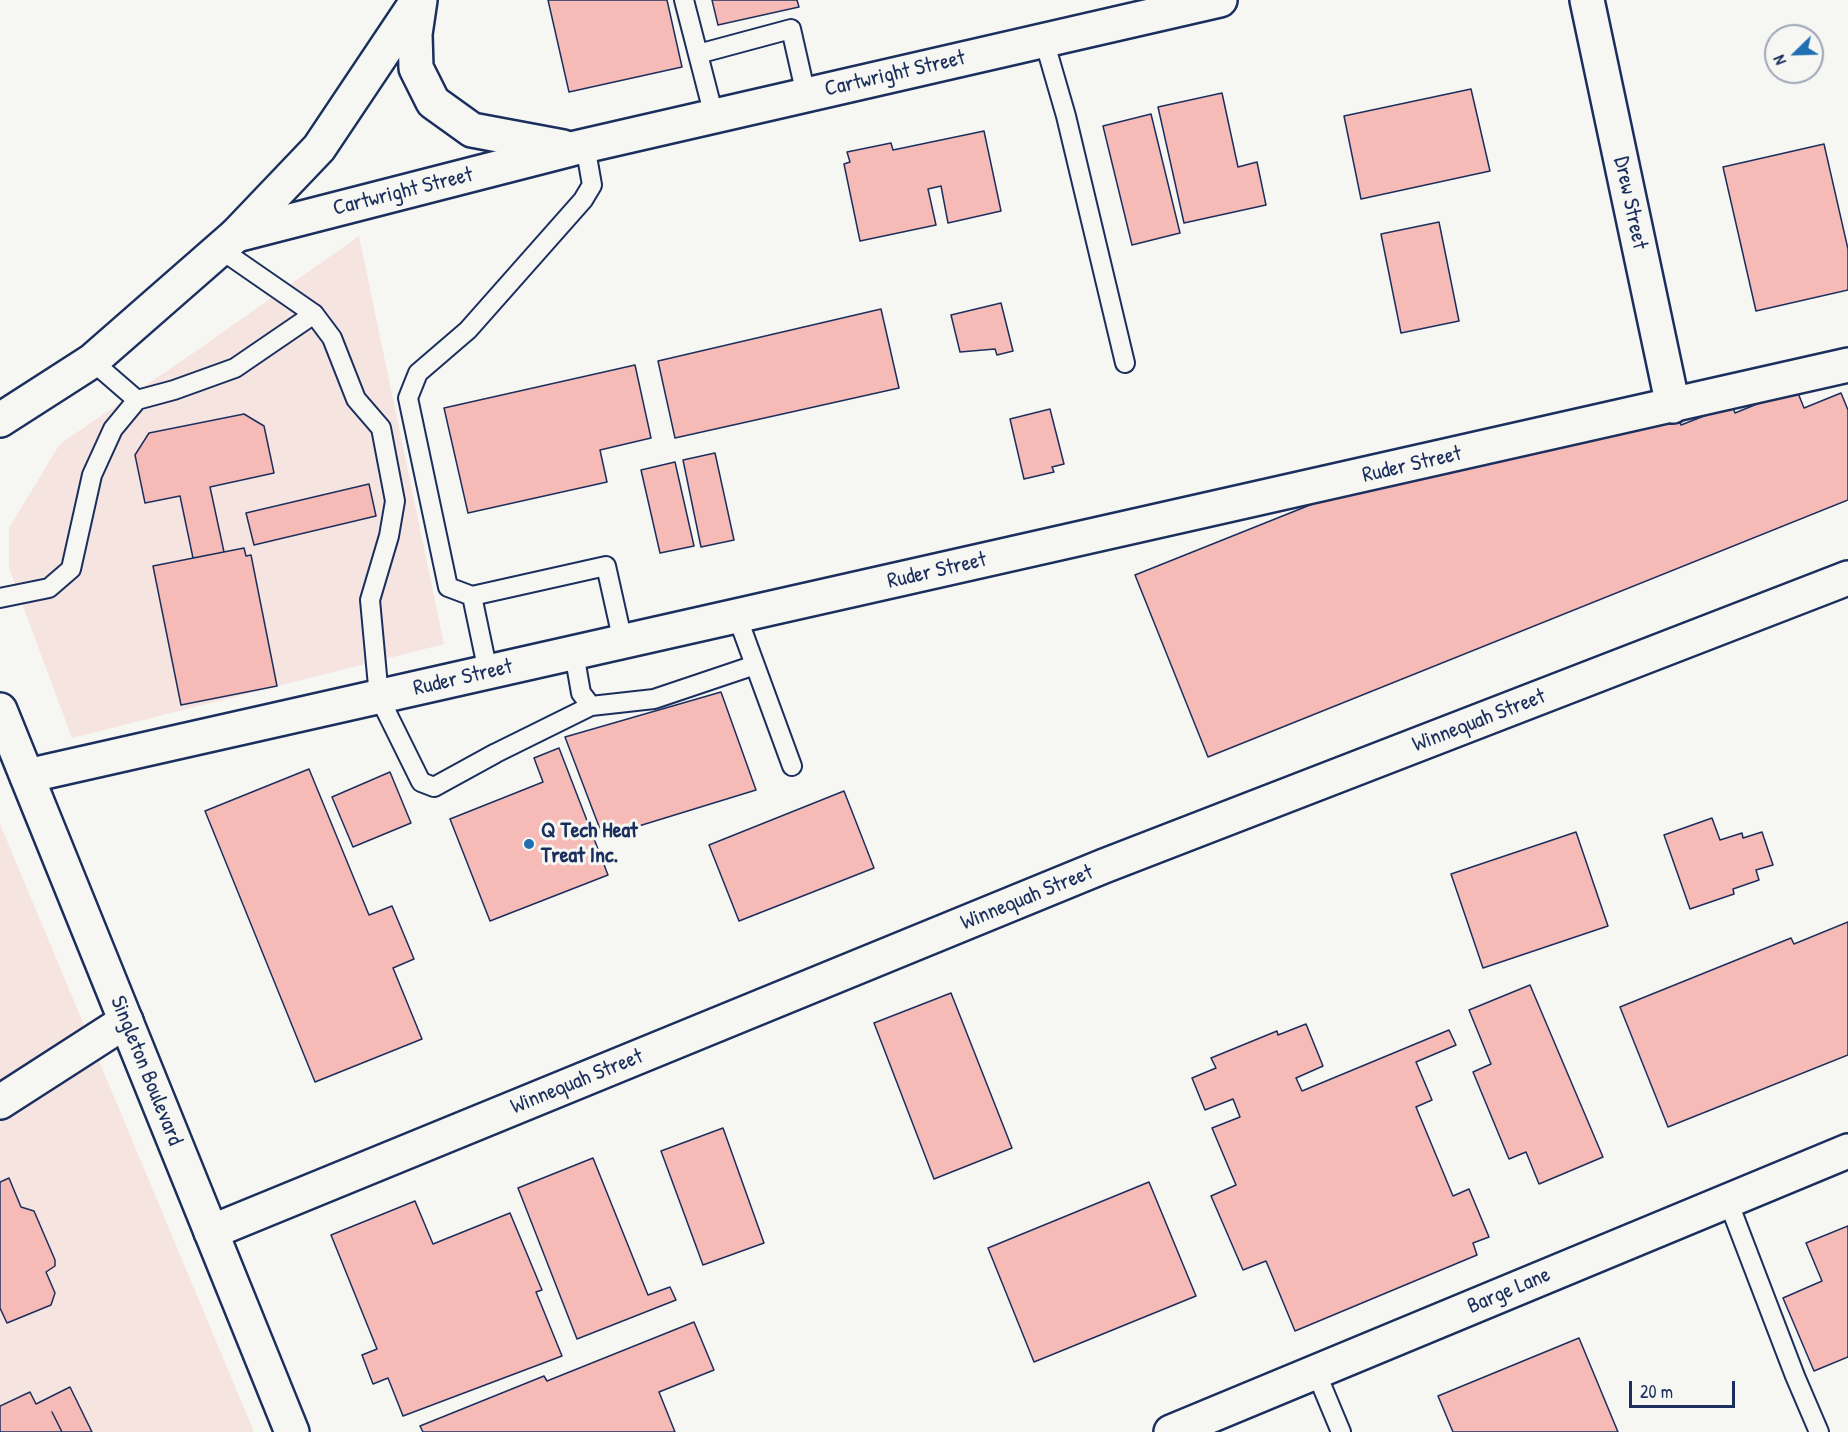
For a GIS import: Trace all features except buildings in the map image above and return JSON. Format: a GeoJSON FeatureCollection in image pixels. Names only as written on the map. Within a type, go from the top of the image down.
{"type":"FeatureCollection","features":[{"type":"Feature","properties":{"kind":"street","name":"Cartwright Street"},"geometry":{"type":"LineString","coordinates":[[419,0],[415,34],[416,68],[433,102],[472,130],[578,147]]}},
{"type":"Feature","properties":{"kind":"street"},"geometry":{"type":"LineString","coordinates":[[0,420],[92,361],[228,242],[319,148],[419,0]]}},
{"type":"Feature","properties":{"kind":"street","name":"Cartwright Street"},"geometry":{"type":"LineString","coordinates":[[228,242],[578,147],[1220,0]]}},
{"type":"Feature","properties":{"kind":"street","name":"Drew Street"},"geometry":{"type":"LineString","coordinates":[[1587,0],[1673,406]]}},
{"type":"Feature","properties":{"kind":"street","name":"Ruder Street"},"geometry":{"type":"LineString","coordinates":[[27,776],[1848,365]]}},
{"type":"Feature","properties":{"kind":"street","name":"Winnequah Street"},"geometry":{"type":"LineString","coordinates":[[211,1232],[1104,866],[1848,578]]}},
{"type":"Feature","properties":{"kind":"street","name":"Singleton Boulevard"},"geometry":{"type":"LineString","coordinates":[[0,710],[292,1432]]}},
{"type":"Feature","properties":{"kind":"street"},"geometry":{"type":"LineString","coordinates":[[0,1102],[126,1021]]}},
{"type":"Feature","properties":{"kind":"street","name":"Barge Lane"},"geometry":{"type":"LineString","coordinates":[[1171,1432],[1848,1151]]}},
{"type":"Feature","properties":{"kind":"lane"},"geometry":{"type":"LineString","coordinates":[[684,0],[714,116]]}},
{"type":"Feature","properties":{"kind":"lane"},"geometry":{"type":"LineString","coordinates":[[698,54],[790,29],[806,95]]}},
{"type":"Feature","properties":{"kind":"lane"},"geometry":{"type":"LineString","coordinates":[[1044,40],[1066,116],[1125,363]]}},
{"type":"Feature","properties":{"kind":"lane"},"geometry":{"type":"LineString","coordinates":[[578,147],[592,185],[583,200],[468,330],[418,373],[408,398],[448,587],[472,596],[606,566],[622,642]]}},
{"type":"Feature","properties":{"kind":"lane"},"geometry":{"type":"LineString","coordinates":[[228,242],[314,314],[332,338],[356,399],[381,428],[394,501],[389,536],[370,600],[379,697],[422,782],[434,787],[591,706],[654,699],[755,665]]}},
{"type":"Feature","properties":{"kind":"lane"},"geometry":{"type":"LineString","coordinates":[[0,597],[49,588],[71,569],[92,475],[113,429],[137,400],[235,369],[314,314]]}},
{"type":"Feature","properties":{"kind":"lane"},"geometry":{"type":"LineString","coordinates":[[92,361],[137,400]]}},
{"type":"Feature","properties":{"kind":"lane"},"geometry":{"type":"LineString","coordinates":[[472,596],[488,672]]}},
{"type":"Feature","properties":{"kind":"lane"},"geometry":{"type":"LineString","coordinates":[[737,616],[792,766]]}},
{"type":"Feature","properties":{"kind":"lane"},"geometry":{"type":"LineString","coordinates":[[574,653],[581,693],[591,706]]}},
{"type":"Feature","properties":{"kind":"lane"},"geometry":{"type":"LineString","coordinates":[[1728,1201],[1795,1376],[1819,1432]]}},
{"type":"Feature","properties":{"kind":"lane"},"geometry":{"type":"LineString","coordinates":[[1316,1372],[1341,1432]]}},
{"type":"Feature","properties":{"kind":"shaded area"},"geometry":{"type":"Polygon","coordinates":[[[359,236],[444,644],[72,738],[9,568],[9,528],[60,444],[359,236]]]}},
{"type":"Feature","properties":{"kind":"shaded area"},"geometry":{"type":"Polygon","coordinates":[[[0,824],[254,1432],[0,1432],[0,824]]]}},
{"type":"Feature","properties":{"kind":"place","name":"Q Tech Heat Treat Inc."},"geometry":{"type":"Point","coordinates":[529,844]}}]}
